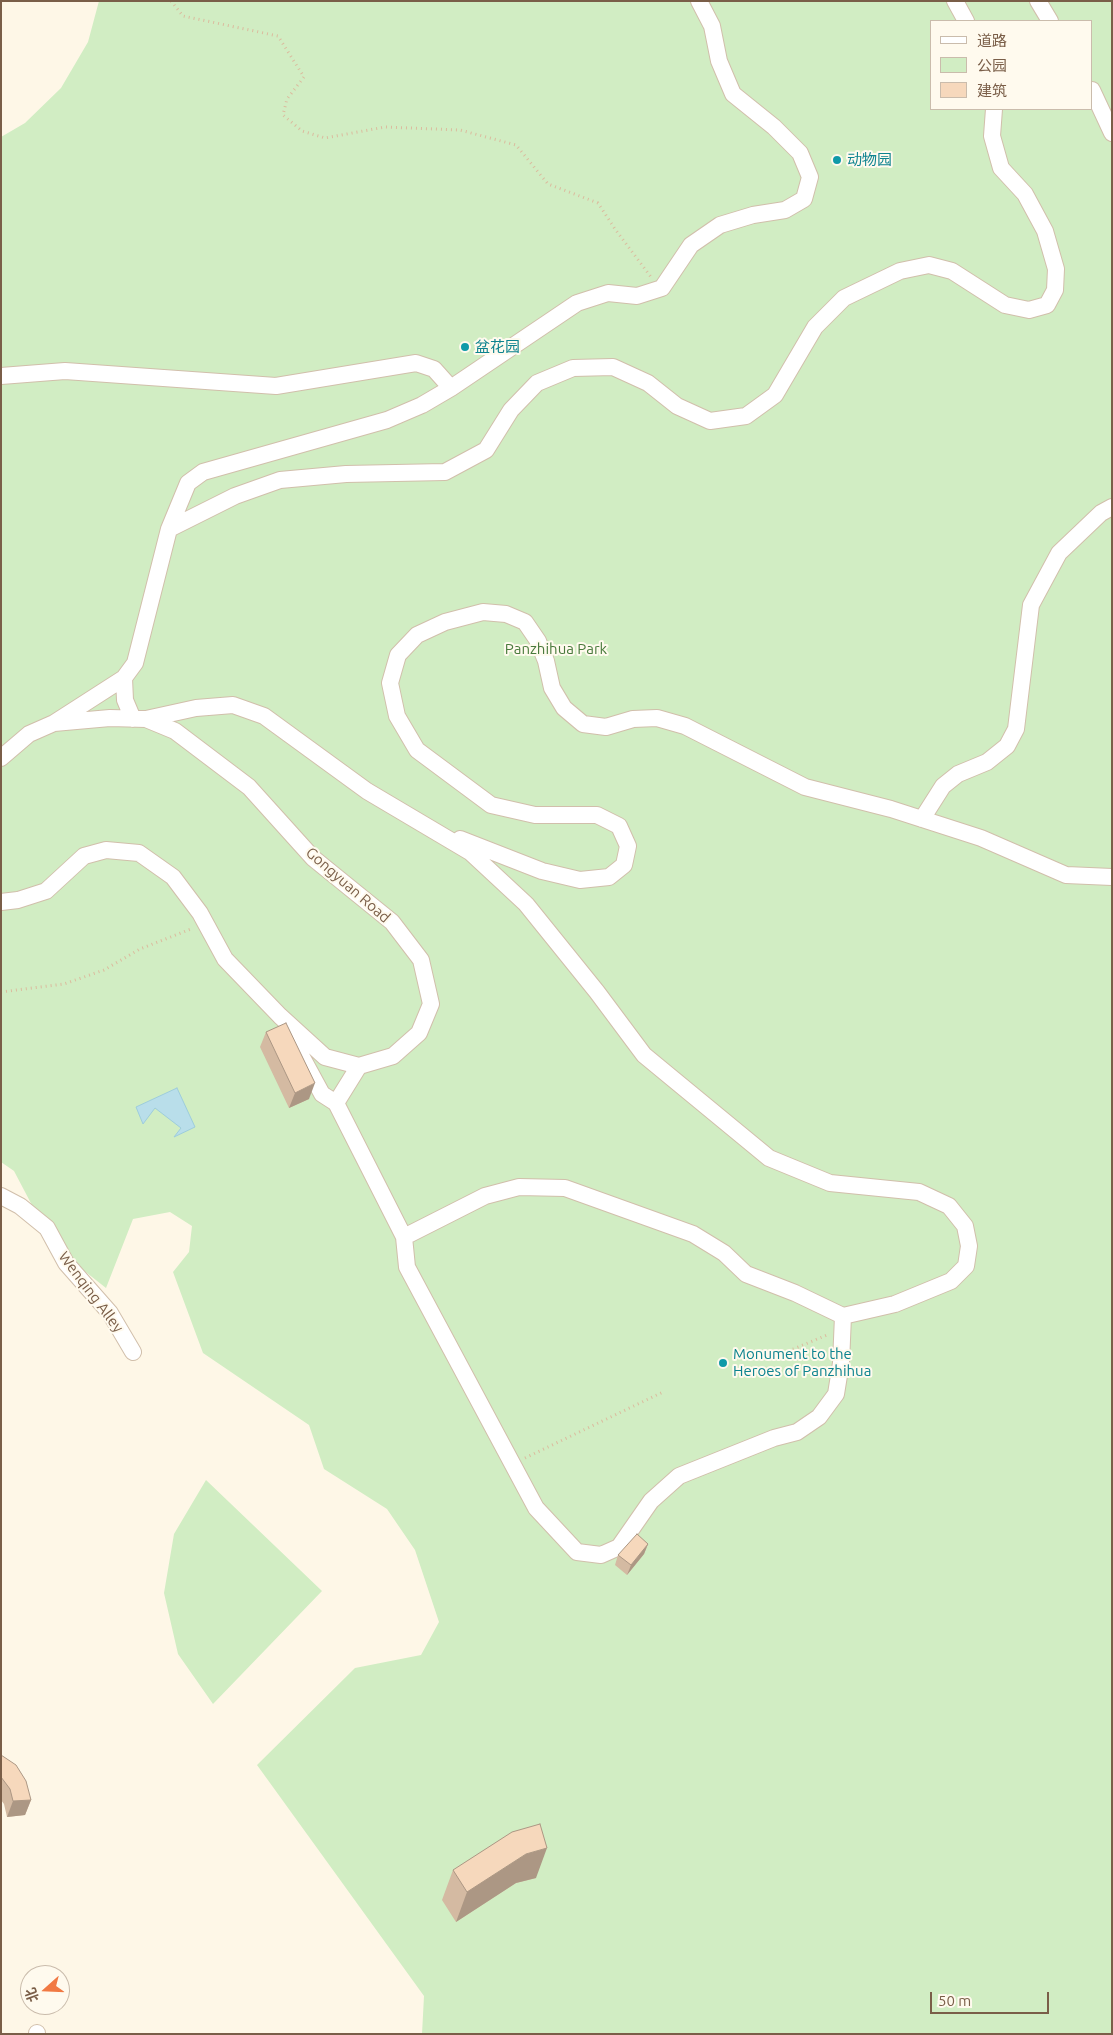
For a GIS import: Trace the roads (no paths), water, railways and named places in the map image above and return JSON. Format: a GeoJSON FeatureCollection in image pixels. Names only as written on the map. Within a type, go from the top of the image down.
{"type":"FeatureCollection","features":[{"type":"Feature","properties":{"kind":"lane"},"geometry":{"type":"LineString","coordinates":[[54,723],[124,678],[135,663],[169,528],[188,483],[203,472],[387,420],[422,405],[451,388],[577,303],[608,293],[637,296],[662,288],[691,245],[720,225],[753,215],[785,210],[804,199],[810,177],[800,152],[774,127],[732,94],[719,61],[712,26],[699,1]]}},
{"type":"Feature","properties":{"kind":"lane"},"geometry":{"type":"LineString","coordinates":[[955,1],[965,20]]}},
{"type":"Feature","properties":{"kind":"lane"},"geometry":{"type":"LineString","coordinates":[[1038,1],[1049,20]]}},
{"type":"Feature","properties":{"kind":"lane"},"geometry":{"type":"LineString","coordinates":[[1093,92],[1112,133]]}},
{"type":"Feature","properties":{"kind":"lane"},"geometry":{"type":"LineString","coordinates":[[169,528],[235,496],[280,480],[346,474],[445,472],[486,450],[511,410],[538,383],[573,368],[613,367],[648,383],[677,406],[710,421],[746,416],[775,395],[815,327],[844,298],[900,270],[929,265],[952,271],[1005,305],[1028,310],[1047,304],[1055,290],[1056,269],[1044,231],[1025,194],[1001,168],[992,136],[994,110]]}},
{"type":"Feature","properties":{"kind":"lane"},"geometry":{"type":"LineString","coordinates":[[1,376],[65,371],[276,386],[416,363],[434,369],[451,388]]}},
{"type":"Feature","properties":{"kind":"lane"},"geometry":{"type":"LineString","coordinates":[[922,819],[943,786],[958,774],[987,762],[1006,746],[1016,729],[1030,606],[1060,553],[1101,513],[1112,507]]}},
{"type":"Feature","properties":{"kind":"lane"},"geometry":{"type":"LineString","coordinates":[[421,823],[542,871],[580,880],[609,877],[624,865],[628,846],[618,826],[597,815],[535,815],[491,805],[417,750],[397,716],[390,683],[398,655],[417,635],[444,622],[483,612],[506,614],[525,622],[538,640],[546,660],[552,688],[564,708],[583,724],[606,727],[633,719],[657,718],[685,726],[805,787],[922,819],[981,838],[1066,875],[1112,877]]}},
{"type":"Feature","properties":{"kind":"lane"},"geometry":{"type":"LineString","coordinates":[[124,678],[125,700],[140,719],[196,708],[233,705],[264,716],[367,791],[470,852],[526,904],[598,992],[644,1055],[769,1158],[830,1183],[918,1192],[950,1206],[965,1226],[969,1246],[966,1266],[952,1281],[842,1323]]}},
{"type":"Feature","properties":{"kind":"lane","name":"Gongyuan Road"},"geometry":{"type":"LineString","coordinates":[[1,758],[29,734],[54,723],[110,718],[140,719],[175,730],[249,787],[313,858],[392,922],[421,960],[431,1004],[419,1034],[393,1056],[359,1066]]}},
{"type":"Feature","properties":{"kind":"lane"},"geometry":{"type":"LineString","coordinates":[[1,902],[18,900],[46,891],[84,856],[106,850],[139,853],[173,877],[205,923],[225,959],[280,1016],[325,1057],[359,1066],[336,1103]]}},
{"type":"Feature","properties":{"kind":"lane"},"geometry":{"type":"LineString","coordinates":[[280,1016],[322,1094],[336,1103],[404,1237],[407,1267],[536,1508],[577,1552],[601,1555],[618,1547],[651,1501],[679,1476],[774,1438],[797,1432],[819,1417],[836,1394],[841,1363],[842,1323]]}},
{"type":"Feature","properties":{"kind":"lane"},"geometry":{"type":"LineString","coordinates":[[404,1237],[485,1196],[519,1187],[565,1188],[693,1234],[724,1253],[746,1274],[795,1293],[842,1323]]}},
{"type":"Feature","properties":{"kind":"lane","name":"Wenqing Alley"},"geometry":{"type":"LineString","coordinates":[[1,1196],[20,1206],[48,1228],[66,1263],[110,1313],[133,1352]]}},
{"type":"Feature","properties":{"kind":"water"},"geometry":{"type":"Polygon","coordinates":[[[177,1088],[195,1127],[174,1137],[181,1128],[155,1108],[143,1124],[136,1107],[177,1088]]]}},
{"type":"Feature","properties":{"kind":"place","name":"动物园"},"geometry":{"type":"Point","coordinates":[837,160]}},
{"type":"Feature","properties":{"kind":"place","name":"盆花园"},"geometry":{"type":"Point","coordinates":[465,347]}},
{"type":"Feature","properties":{"kind":"place","name":"Monument to the Heroes of Panzhihua"},"geometry":{"type":"Point","coordinates":[723,1363]}},
{"type":"Feature","properties":{"kind":"park label","name":"Panzhihua Park"},"geometry":{"type":"Point","coordinates":[556,649]}}]}
